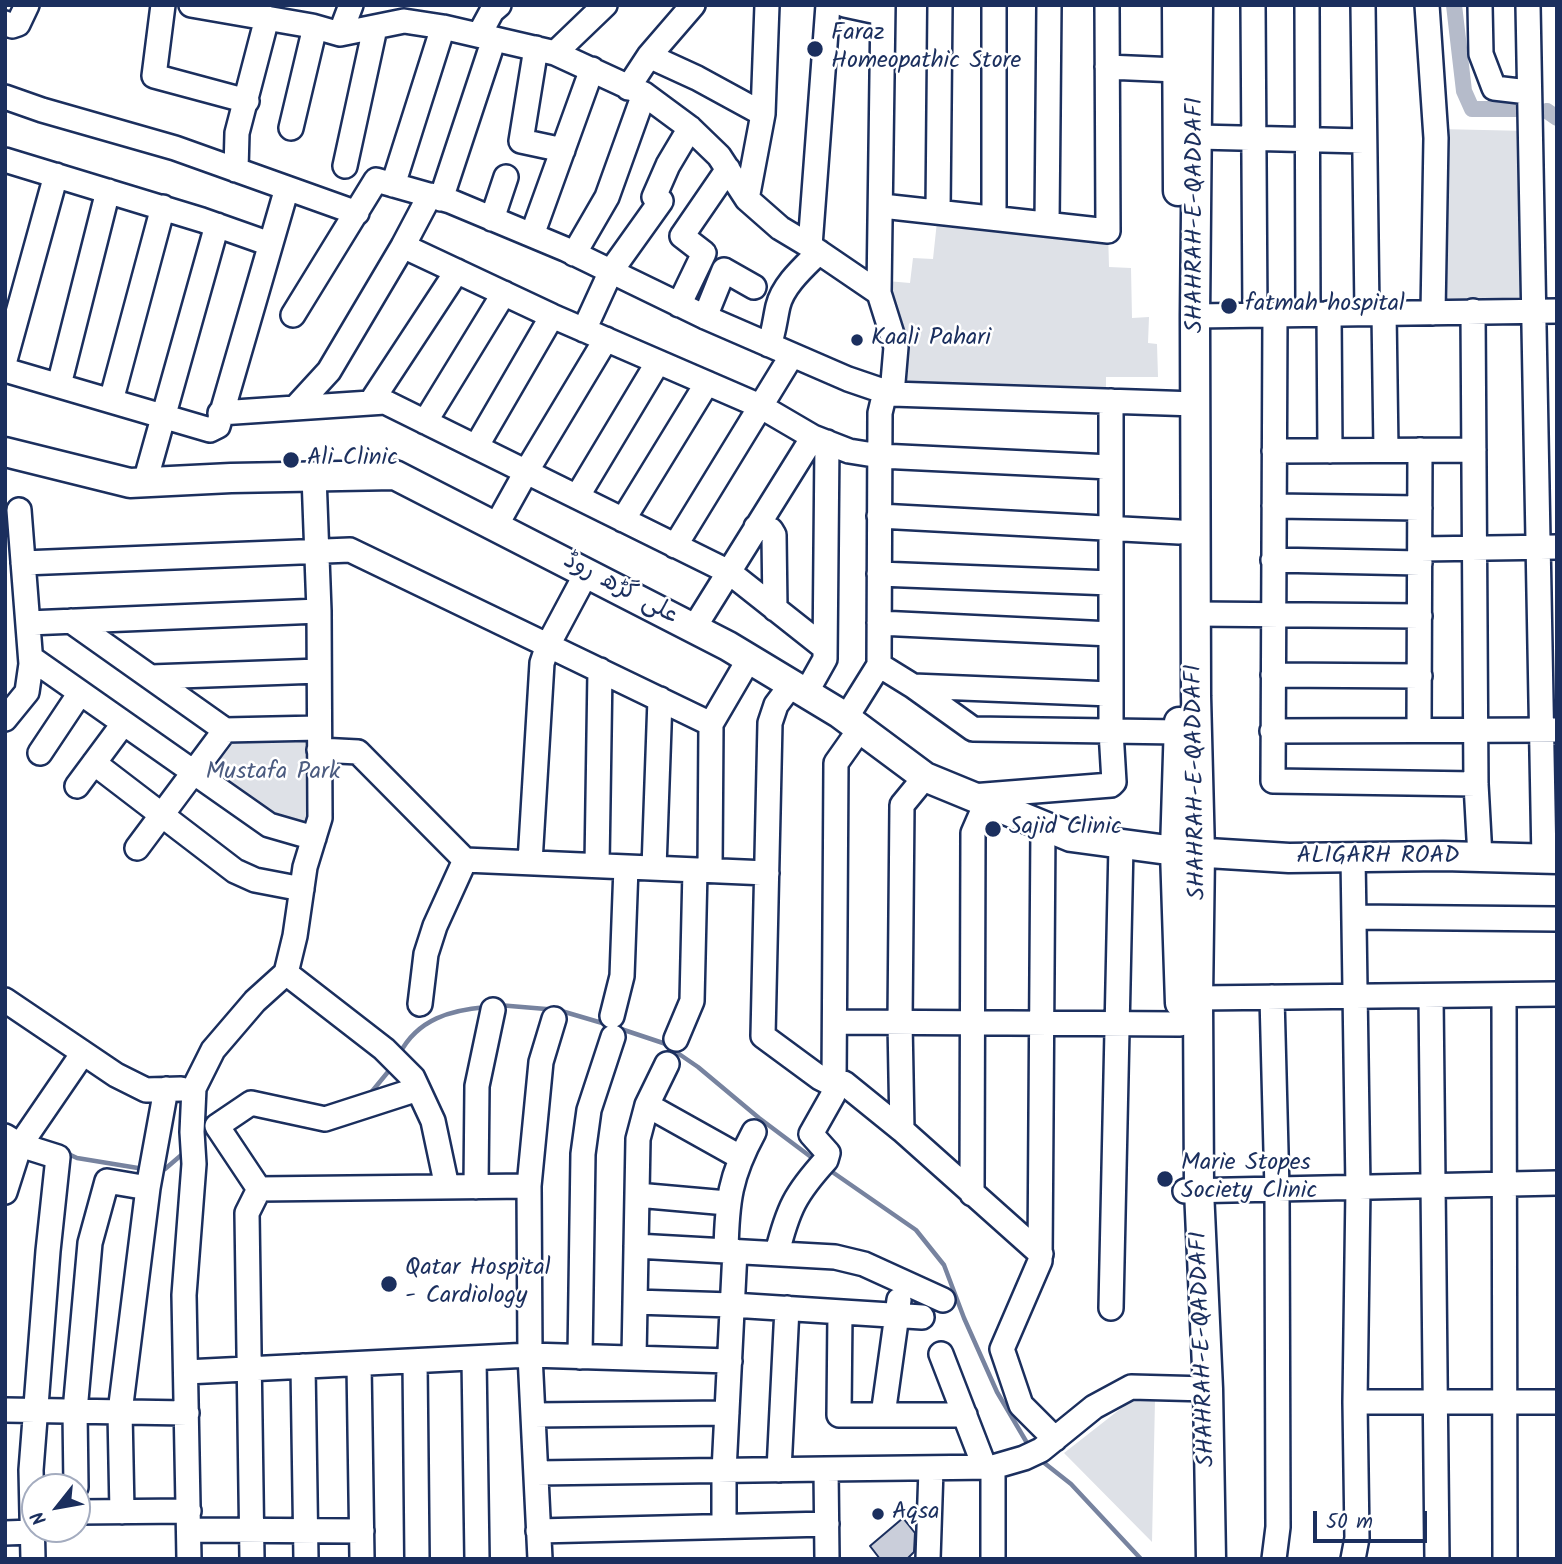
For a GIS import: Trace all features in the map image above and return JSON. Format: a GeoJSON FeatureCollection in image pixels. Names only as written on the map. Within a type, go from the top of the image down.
{"type":"FeatureCollection","features":[{"type":"Feature","properties":{"kind":"main road","name":"SHAHRAH-E-QADDAFI"},"geometry":{"type":"LineString","coordinates":[[1177,5],[1187,403],[1196,614],[1181,1024],[1192,1190],[1200,1389],[1199,1558]]}},
{"type":"Feature","properties":{"kind":"main road","name":"SHAHRAH-E-QADDAFI"},"geometry":{"type":"LineString","coordinates":[[1192,1190],[1198,998],[1179,733],[1178,532],[1195,316],[1198,5]]}},
{"type":"Feature","properties":{"kind":"main road","name":"علی گڑھ روڈ"},"geometry":{"type":"LineString","coordinates":[[5,452],[130,483],[395,475],[694,628],[853,723],[925,777],[1071,837],[1187,852]]}},
{"type":"Feature","properties":{"kind":"main road","name":"ALIGARH ROAD"},"geometry":{"type":"LineString","coordinates":[[1187,852],[1289,858],[1550,859]]}},
{"type":"Feature","properties":{"kind":"street"},"geometry":{"type":"LineString","coordinates":[[5,23],[12,26],[18,24],[27,5]]}},
{"type":"Feature","properties":{"kind":"street"},"geometry":{"type":"LineString","coordinates":[[163,5],[153,76],[247,101]]}},
{"type":"Feature","properties":{"kind":"street"},"geometry":{"type":"LineString","coordinates":[[191,5],[268,13],[340,34],[375,28],[409,13],[443,27],[546,51],[592,69],[636,91],[690,128],[719,156],[747,199],[780,228],[879,293]]}},
{"type":"Feature","properties":{"kind":"street"},"geometry":{"type":"LineString","coordinates":[[340,34],[351,5]]}},
{"type":"Feature","properties":{"kind":"street"},"geometry":{"type":"LineString","coordinates":[[295,408],[329,371],[435,197],[492,11],[499,5]]}},
{"type":"Feature","properties":{"kind":"street"},"geometry":{"type":"LineString","coordinates":[[562,150],[521,141],[546,51],[605,5]]}},
{"type":"Feature","properties":{"kind":"street"},"geometry":{"type":"LineString","coordinates":[[574,254],[607,197],[636,91],[649,56],[693,5]]}},
{"type":"Feature","properties":{"kind":"street"},"geometry":{"type":"LineString","coordinates":[[747,199],[763,114],[767,5]]}},
{"type":"Feature","properties":{"kind":"street"},"geometry":{"type":"LineString","coordinates":[[769,345],[775,328],[778,304],[815,249],[828,5]]}},
{"type":"Feature","properties":{"kind":"street"},"geometry":{"type":"LineString","coordinates":[[776,1254],[785,1220],[796,1195],[828,1153],[811,1134],[833,1095],[834,1085],[836,763],[879,665],[880,413],[888,393],[896,347],[879,293],[882,9],[845,5]]}},
{"type":"Feature","properties":{"kind":"street"},"geometry":{"type":"LineString","coordinates":[[938,212],[940,5]]}},
{"type":"Feature","properties":{"kind":"street"},"geometry":{"type":"LineString","coordinates":[[994,5],[994,218]]}},
{"type":"Feature","properties":{"kind":"street"},"geometry":{"type":"LineString","coordinates":[[1047,224],[1049,5]]}},
{"type":"Feature","properties":{"kind":"street"},"geometry":{"type":"LineString","coordinates":[[882,205],[1108,231],[1107,5]]}},
{"type":"Feature","properties":{"kind":"street"},"geometry":{"type":"LineString","coordinates":[[1253,5],[1254,139],[1274,452],[1273,782],[1476,784]]}},
{"type":"Feature","properties":{"kind":"street"},"geometry":{"type":"LineString","coordinates":[[1307,5],[1307,140],[1330,451]]}},
{"type":"Feature","properties":{"kind":"street"},"geometry":{"type":"LineString","coordinates":[[1363,5],[1364,141],[1386,450]]}},
{"type":"Feature","properties":{"kind":"street"},"geometry":{"type":"LineString","coordinates":[[1427,5],[1436,138],[1433,313]]}},
{"type":"Feature","properties":{"kind":"street"},"geometry":{"type":"LineString","coordinates":[[1480,5],[1481,54],[1494,89],[1528,92]]}},
{"type":"Feature","properties":{"kind":"street"},"geometry":{"type":"LineString","coordinates":[[1528,5],[1528,92],[1545,311],[1550,859]]}},
{"type":"Feature","properties":{"kind":"street"},"geometry":{"type":"LineString","coordinates":[[236,170],[237,133],[268,13]]}},
{"type":"Feature","properties":{"kind":"street"},"geometry":{"type":"LineString","coordinates":[[291,128],[315,27]]}},
{"type":"Feature","properties":{"kind":"street"},"geometry":{"type":"LineString","coordinates":[[393,185],[443,27]]}},
{"type":"Feature","properties":{"kind":"street"},"geometry":{"type":"LineString","coordinates":[[345,166],[375,28]]}},
{"type":"Feature","properties":{"kind":"street"},"geometry":{"type":"LineString","coordinates":[[649,56],[763,114]]}},
{"type":"Feature","properties":{"kind":"street"},"geometry":{"type":"LineString","coordinates":[[1107,67],[1177,70]]}},
{"type":"Feature","properties":{"kind":"street"},"geometry":{"type":"LineString","coordinates":[[531,235],[592,69]]}},
{"type":"Feature","properties":{"kind":"street"},"geometry":{"type":"LineString","coordinates":[[5,97],[41,110],[175,148],[357,214]]}},
{"type":"Feature","properties":{"kind":"street"},"geometry":{"type":"LineString","coordinates":[[584,330],[611,271],[662,201],[654,197],[668,165],[690,128]]}},
{"type":"Feature","properties":{"kind":"street"},"geometry":{"type":"LineString","coordinates":[[1198,137],[1364,141]]}},
{"type":"Feature","properties":{"kind":"street"},"geometry":{"type":"LineString","coordinates":[[5,160],[270,244]]}},
{"type":"Feature","properties":{"kind":"street"},"geometry":{"type":"LineString","coordinates":[[679,304],[704,253],[682,236],[728,169]]}},
{"type":"Feature","properties":{"kind":"street"},"geometry":{"type":"LineString","coordinates":[[5,360],[56,175]]}},
{"type":"Feature","properties":{"kind":"street"},"geometry":{"type":"LineString","coordinates":[[492,219],[506,177]]}},
{"type":"Feature","properties":{"kind":"street"},"geometry":{"type":"LineString","coordinates":[[293,315],[376,180],[435,197],[531,235],[705,317],[848,379],[888,393],[1187,403]]}},
{"type":"Feature","properties":{"kind":"street"},"geometry":{"type":"LineString","coordinates":[[5,370],[210,430],[218,426],[287,188]]}},
{"type":"Feature","properties":{"kind":"street"},"geometry":{"type":"LineString","coordinates":[[59,385],[108,191]]}},
{"type":"Feature","properties":{"kind":"street"},"geometry":{"type":"LineString","coordinates":[[111,401],[163,208]]}},
{"type":"Feature","properties":{"kind":"street"},"geometry":{"type":"LineString","coordinates":[[145,482],[217,225]]}},
{"type":"Feature","properties":{"kind":"street"},"geometry":{"type":"LineString","coordinates":[[403,246],[552,316],[760,406],[820,439],[849,451],[880,456],[1110,467]]}},
{"type":"Feature","properties":{"kind":"street"},"geometry":{"type":"LineString","coordinates":[[705,317],[724,270],[754,287]]}},
{"type":"Feature","properties":{"kind":"street"},"geometry":{"type":"LineString","coordinates":[[371,402],[457,271]]}},
{"type":"Feature","properties":{"kind":"street"},"geometry":{"type":"LineString","coordinates":[[425,422],[504,293]]}},
{"type":"Feature","properties":{"kind":"street"},"geometry":{"type":"LineString","coordinates":[[1474,311],[1476,784],[1480,857]]}},
{"type":"Feature","properties":{"kind":"street"},"geometry":{"type":"LineString","coordinates":[[1195,316],[1545,311]]}},
{"type":"Feature","properties":{"kind":"street"},"geometry":{"type":"LineString","coordinates":[[476,447],[552,316]]}},
{"type":"Feature","properties":{"kind":"street"},"geometry":{"type":"LineString","coordinates":[[496,526],[606,339]]}},
{"type":"Feature","properties":{"kind":"street"},"geometry":{"type":"LineString","coordinates":[[675,546],[792,355]]}},
{"type":"Feature","properties":{"kind":"street"},"geometry":{"type":"LineString","coordinates":[[577,497],[658,362]]}},
{"type":"Feature","properties":{"kind":"street"},"geometry":{"type":"LineString","coordinates":[[623,520],[707,383]]}},
{"type":"Feature","properties":{"kind":"street"},"geometry":{"type":"LineString","coordinates":[[972,1194],[971,1022],[974,833],[978,799],[1111,785],[1114,782],[1111,731],[1111,401]]}},
{"type":"Feature","properties":{"kind":"street"},"geometry":{"type":"LineString","coordinates":[[220,413],[385,402],[729,572],[825,648]]}},
{"type":"Feature","properties":{"kind":"street"},"geometry":{"type":"LineString","coordinates":[[694,628],[757,527],[820,439]]}},
{"type":"Feature","properties":{"kind":"street"},"geometry":{"type":"LineString","coordinates":[[820,439],[825,659],[799,689],[776,705],[770,723],[763,1036],[834,1085],[844,1083],[902,1130],[1041,1254]]}},
{"type":"Feature","properties":{"kind":"street"},"geometry":{"type":"LineString","coordinates":[[1419,730],[1420,450]]}},
{"type":"Feature","properties":{"kind":"street"},"geometry":{"type":"LineString","coordinates":[[1274,452],[1474,450]]}},
{"type":"Feature","properties":{"kind":"street"},"geometry":{"type":"LineString","coordinates":[[189,1559],[184,1295],[194,1164],[194,1088],[213,1050],[256,1001],[286,973],[295,936],[305,866],[320,818],[319,611],[314,476]]}},
{"type":"Feature","properties":{"kind":"street"},"geometry":{"type":"LineString","coordinates":[[1274,506],[1420,508]]}},
{"type":"Feature","properties":{"kind":"street"},"geometry":{"type":"LineString","coordinates":[[5,719],[27,692],[31,658],[19,510]]}},
{"type":"Feature","properties":{"kind":"street"},"geometry":{"type":"LineString","coordinates":[[879,516],[1178,532]]}},
{"type":"Feature","properties":{"kind":"street"},"geometry":{"type":"LineString","coordinates":[[757,527],[771,530],[774,535],[775,609]]}},
{"type":"Feature","properties":{"kind":"street"},"geometry":{"type":"LineString","coordinates":[[1273,560],[1420,556],[1475,548],[1547,547]]}},
{"type":"Feature","properties":{"kind":"street"},"geometry":{"type":"LineString","coordinates":[[23,563],[350,550],[711,724]]}},
{"type":"Feature","properties":{"kind":"street"},"geometry":{"type":"LineString","coordinates":[[530,862],[542,663],[548,645],[587,572]]}},
{"type":"Feature","properties":{"kind":"street"},"geometry":{"type":"LineString","coordinates":[[879,574],[1111,583]]}},
{"type":"Feature","properties":{"kind":"street"},"geometry":{"type":"LineString","coordinates":[[28,623],[319,611]]}},
{"type":"Feature","properties":{"kind":"street"},"geometry":{"type":"LineString","coordinates":[[1196,614],[1420,616]]}},
{"type":"Feature","properties":{"kind":"street"},"geometry":{"type":"LineString","coordinates":[[71,621],[225,730],[319,739],[358,752],[465,860],[766,873]]}},
{"type":"Feature","properties":{"kind":"street"},"geometry":{"type":"LineString","coordinates":[[879,623],[1111,634]]}},
{"type":"Feature","properties":{"kind":"street"},"geometry":{"type":"LineString","coordinates":[[31,658],[269,825],[314,838]]}},
{"type":"Feature","properties":{"kind":"street"},"geometry":{"type":"LineString","coordinates":[[676,1040],[692,1001],[711,724],[748,659]]}},
{"type":"Feature","properties":{"kind":"street"},"geometry":{"type":"LineString","coordinates":[[879,665],[913,685],[973,729],[1179,733]]}},
{"type":"Feature","properties":{"kind":"street"},"geometry":{"type":"LineString","coordinates":[[597,865],[600,670]]}},
{"type":"Feature","properties":{"kind":"street"},"geometry":{"type":"LineString","coordinates":[[151,677],[319,671]]}},
{"type":"Feature","properties":{"kind":"street"},"geometry":{"type":"LineString","coordinates":[[1273,675],[1420,676]]}},
{"type":"Feature","properties":{"kind":"street"},"geometry":{"type":"LineString","coordinates":[[913,685],[1111,694]]}},
{"type":"Feature","properties":{"kind":"street"},"geometry":{"type":"LineString","coordinates":[[40,752],[80,693]]}},
{"type":"Feature","properties":{"kind":"street"},"geometry":{"type":"LineString","coordinates":[[654,868],[660,699]]}},
{"type":"Feature","properties":{"kind":"street"},"geometry":{"type":"LineString","coordinates":[[77,786],[123,724]]}},
{"type":"Feature","properties":{"kind":"street"},"geometry":{"type":"LineString","coordinates":[[137,848],[225,730]]}},
{"type":"Feature","properties":{"kind":"street"},"geometry":{"type":"LineString","coordinates":[[1272,731],[1549,730]]}},
{"type":"Feature","properties":{"kind":"street"},"geometry":{"type":"LineString","coordinates":[[94,763],[235,871],[255,880],[302,889]]}},
{"type":"Feature","properties":{"kind":"street"},"geometry":{"type":"LineString","coordinates":[[902,1130],[902,805],[925,777]]}},
{"type":"Feature","properties":{"kind":"street"},"geometry":{"type":"LineString","coordinates":[[1040,1449],[1021,1405],[1002,1349],[1041,1261],[1043,826]]}},
{"type":"Feature","properties":{"kind":"street"},"geometry":{"type":"LineString","coordinates":[[1111,1308],[1121,845]]}},
{"type":"Feature","properties":{"kind":"street"},"geometry":{"type":"LineString","coordinates":[[1353,857],[1358,1188],[1355,1402],[1357,1538],[1353,1559]]}},
{"type":"Feature","properties":{"kind":"street"},"geometry":{"type":"LineString","coordinates":[[420,1004],[426,954],[435,926],[465,860]]}},
{"type":"Feature","properties":{"kind":"street"},"geometry":{"type":"LineString","coordinates":[[580,1357],[583,1154],[590,1110],[622,976],[626,867]]}},
{"type":"Feature","properties":{"kind":"street"},"geometry":{"type":"LineString","coordinates":[[1354,917],[1557,919]]}},
{"type":"Feature","properties":{"kind":"street"},"geometry":{"type":"LineString","coordinates":[[286,973],[384,1049],[414,1078],[433,1121],[447,1186]]}},
{"type":"Feature","properties":{"kind":"street"},"geometry":{"type":"LineString","coordinates":[[1198,998],[1557,994]]}},
{"type":"Feature","properties":{"kind":"street"},"geometry":{"type":"LineString","coordinates":[[1504,995],[1505,1559]]}},
{"type":"Feature","properties":{"kind":"street"},"geometry":{"type":"LineString","coordinates":[[1431,996],[1437,1559]]}},
{"type":"Feature","properties":{"kind":"street"},"geometry":{"type":"LineString","coordinates":[[1272,997],[1277,1190],[1278,1527],[1275,1559]]}},
{"type":"Feature","properties":{"kind":"street"},"geometry":{"type":"LineString","coordinates":[[5,1000],[116,1075],[146,1090],[194,1088]]}},
{"type":"Feature","properties":{"kind":"street"},"geometry":{"type":"LineString","coordinates":[[476,1187],[477,1086],[494,1010]]}},
{"type":"Feature","properties":{"kind":"street"},"geometry":{"type":"LineString","coordinates":[[540,1559],[530,1355],[529,1186],[541,1062],[554,1019]]}},
{"type":"Feature","properties":{"kind":"street"},"geometry":{"type":"LineString","coordinates":[[835,1022],[1181,1024]]}},
{"type":"Feature","properties":{"kind":"street"},"geometry":{"type":"LineString","coordinates":[[5,1192],[19,1139],[83,1053]]}},
{"type":"Feature","properties":{"kind":"street"},"geometry":{"type":"LineString","coordinates":[[634,1358],[638,1139],[647,1105],[667,1064]]}},
{"type":"Feature","properties":{"kind":"street"},"geometry":{"type":"LineString","coordinates":[[122,1512],[120,1412],[151,1174],[166,1089]]}},
{"type":"Feature","properties":{"kind":"street"},"geometry":{"type":"LineString","coordinates":[[259,1189],[217,1126],[251,1103],[324,1119],[418,1089]]}},
{"type":"Feature","properties":{"kind":"street"},"geometry":{"type":"LineString","coordinates":[[647,1105],[740,1157]]}},
{"type":"Feature","properties":{"kind":"street"},"geometry":{"type":"LineString","coordinates":[[724,1526],[732,1305],[727,1203],[740,1157],[754,1132]]}},
{"type":"Feature","properties":{"kind":"street"},"geometry":{"type":"LineString","coordinates":[[19,1139],[58,1157],[47,1251],[31,1473]]}},
{"type":"Feature","properties":{"kind":"street"},"geometry":{"type":"LineString","coordinates":[[76,1473],[75,1411],[90,1243],[107,1181],[151,1174]]}},
{"type":"Feature","properties":{"kind":"street"},"geometry":{"type":"LineString","coordinates":[[1192,1190],[1557,1183]]}},
{"type":"Feature","properties":{"kind":"street"},"geometry":{"type":"LineString","coordinates":[[259,1189],[529,1186]]}},
{"type":"Feature","properties":{"kind":"street"},"geometry":{"type":"LineString","coordinates":[[252,1559],[247,1213],[259,1189]]}},
{"type":"Feature","properties":{"kind":"street"},"geometry":{"type":"LineString","coordinates":[[637,1195],[727,1203]]}},
{"type":"Feature","properties":{"kind":"street"},"geometry":{"type":"LineString","coordinates":[[636,1246],[835,1256],[864,1264],[943,1300]]}},
{"type":"Feature","properties":{"kind":"street"},"geometry":{"type":"LineString","coordinates":[[883,1415],[903,1282]]}},
{"type":"Feature","properties":{"kind":"street"},"geometry":{"type":"LineString","coordinates":[[635,1302],[922,1317]]}},
{"type":"Feature","properties":{"kind":"street"},"geometry":{"type":"LineString","coordinates":[[779,1470],[787,1308]]}},
{"type":"Feature","properties":{"kind":"street"},"geometry":{"type":"LineString","coordinates":[[840,1312],[839,1415],[965,1415]]}},
{"type":"Feature","properties":{"kind":"street"},"geometry":{"type":"LineString","coordinates":[[941,1354],[989,1468],[993,1559]]}},
{"type":"Feature","properties":{"kind":"street"},"geometry":{"type":"LineString","coordinates":[[186,1372],[530,1355],[730,1362]]}},
{"type":"Feature","properties":{"kind":"street"},"geometry":{"type":"LineString","coordinates":[[474,1358],[477,1559]]}},
{"type":"Feature","properties":{"kind":"street"},"geometry":{"type":"LineString","coordinates":[[415,1361],[417,1559]]}},
{"type":"Feature","properties":{"kind":"street"},"geometry":{"type":"LineString","coordinates":[[359,1364],[362,1559]]}},
{"type":"Feature","properties":{"kind":"street"},"geometry":{"type":"LineString","coordinates":[[303,1366],[306,1559]]}},
{"type":"Feature","properties":{"kind":"street"},"geometry":{"type":"LineString","coordinates":[[536,1473],[989,1468],[1040,1449],[1094,1407],[1131,1387],[1200,1389]]}},
{"type":"Feature","properties":{"kind":"street"},"geometry":{"type":"LineString","coordinates":[[1355,1402],[1557,1402]]}},
{"type":"Feature","properties":{"kind":"street"},"geometry":{"type":"LineString","coordinates":[[5,1410],[187,1413]]}},
{"type":"Feature","properties":{"kind":"street"},"geometry":{"type":"LineString","coordinates":[[533,1415],[727,1413]]}},
{"type":"Feature","properties":{"kind":"street"},"geometry":{"type":"LineString","coordinates":[[826,1469],[827,1559]]}},
{"type":"Feature","properties":{"kind":"street"},"geometry":{"type":"LineString","coordinates":[[928,1559],[931,1469]]}},
{"type":"Feature","properties":{"kind":"street"},"geometry":{"type":"LineString","coordinates":[[91,1512],[122,1512],[252,1530],[362,1531]]}},
{"type":"Feature","properties":{"kind":"street"},"geometry":{"type":"LineString","coordinates":[[538,1531],[827,1524]]}},
{"type":"Feature","properties":{"kind":"street"},"geometry":{"type":"LineString","coordinates":[[5,1533],[21,1525]]}},
{"type":"Feature","properties":{"kind":"green space"},"geometry":{"type":"Polygon","coordinates":[[[1439,129],[1528,131],[1534,311],[1433,313],[1439,129]]]}},
{"type":"Feature","properties":{"kind":"green space"},"geometry":{"type":"Polygon","coordinates":[[[938,212],[1108,231],[1109,267],[1131,268],[1132,318],[1149,317],[1148,343],[1157,344],[1158,377],[1106,377],[1106,397],[900,390],[887,281],[910,283],[913,258],[933,259],[938,212]]]}},
{"type":"Feature","properties":{"kind":"green space","name":"Mustafa Park"},"geometry":{"type":"Polygon","coordinates":[[[319,728],[314,838],[193,773],[225,730],[319,728]]]}},
{"type":"Feature","properties":{"kind":"green space"},"geometry":{"type":"Polygon","coordinates":[[[1133,1399],[1155,1400],[1152,1542],[1064,1453],[1133,1399]]]}},
{"type":"Feature","properties":{"kind":"building"},"geometry":{"type":"Polygon","coordinates":[[[903,1518],[915,1533],[914,1552],[907,1559],[880,1559],[870,1546],[903,1518]]]}},
{"type":"Feature","properties":{"kind":"waterway"},"geometry":{"type":"LineString","coordinates":[[1454,5],[1464,91],[1472,109],[1518,109]]}},
{"type":"Feature","properties":{"kind":"waterway"},"geometry":{"type":"LineString","coordinates":[[1547,111],[1557,118]]}},
{"type":"Feature","properties":{"kind":"waterway"},"geometry":{"type":"LineString","coordinates":[[498,1005],[558,1010],[609,1025]]}},
{"type":"Feature","properties":{"kind":"waterway"},"geometry":{"type":"LineString","coordinates":[[400,1053],[416,1032],[437,1018],[486,1007]]}},
{"type":"Feature","properties":{"kind":"waterway"},"geometry":{"type":"LineString","coordinates":[[618,1028],[663,1043],[698,1067],[815,1160]]}},
{"type":"Feature","properties":{"kind":"waterway"},"geometry":{"type":"LineString","coordinates":[[369,1095],[392,1067]]}},
{"type":"Feature","properties":{"kind":"waterway"},"geometry":{"type":"LineString","coordinates":[[160,1169],[165,1169],[186,1151]]}},
{"type":"Feature","properties":{"kind":"waterway"},"geometry":{"type":"LineString","coordinates":[[64,1152],[77,1158],[144,1169]]}},
{"type":"Feature","properties":{"kind":"waterway"},"geometry":{"type":"LineString","coordinates":[[828,1169],[916,1230],[944,1265],[997,1392],[1030,1448]]}},
{"type":"Feature","properties":{"kind":"waterway"},"geometry":{"type":"LineString","coordinates":[[1038,1458],[1071,1484],[1141,1559]]}},
{"type":"Feature","properties":{"kind":"place","name":"Faraz Homeopathic Store"},"geometry":{"type":"Point","coordinates":[815,49]}},
{"type":"Feature","properties":{"kind":"place","name":"fatmah hospital"},"geometry":{"type":"Point","coordinates":[1229,306]}},
{"type":"Feature","properties":{"kind":"place","name":"Kaali Pahari"},"geometry":{"type":"Point","coordinates":[857,340]}},
{"type":"Feature","properties":{"kind":"place","name":"Ali Clinic"},"geometry":{"type":"Point","coordinates":[291,460]}},
{"type":"Feature","properties":{"kind":"place","name":"Sajid Clinic"},"geometry":{"type":"Point","coordinates":[993,829]}},
{"type":"Feature","properties":{"kind":"place","name":"Marie Stopes Society Clinic"},"geometry":{"type":"Point","coordinates":[1165,1179]}},
{"type":"Feature","properties":{"kind":"place","name":"Qatar Hospital - Cardiology"},"geometry":{"type":"Point","coordinates":[389,1284]}},
{"type":"Feature","properties":{"kind":"place","name":"Aqsa"},"geometry":{"type":"Point","coordinates":[878,1514]}}]}
